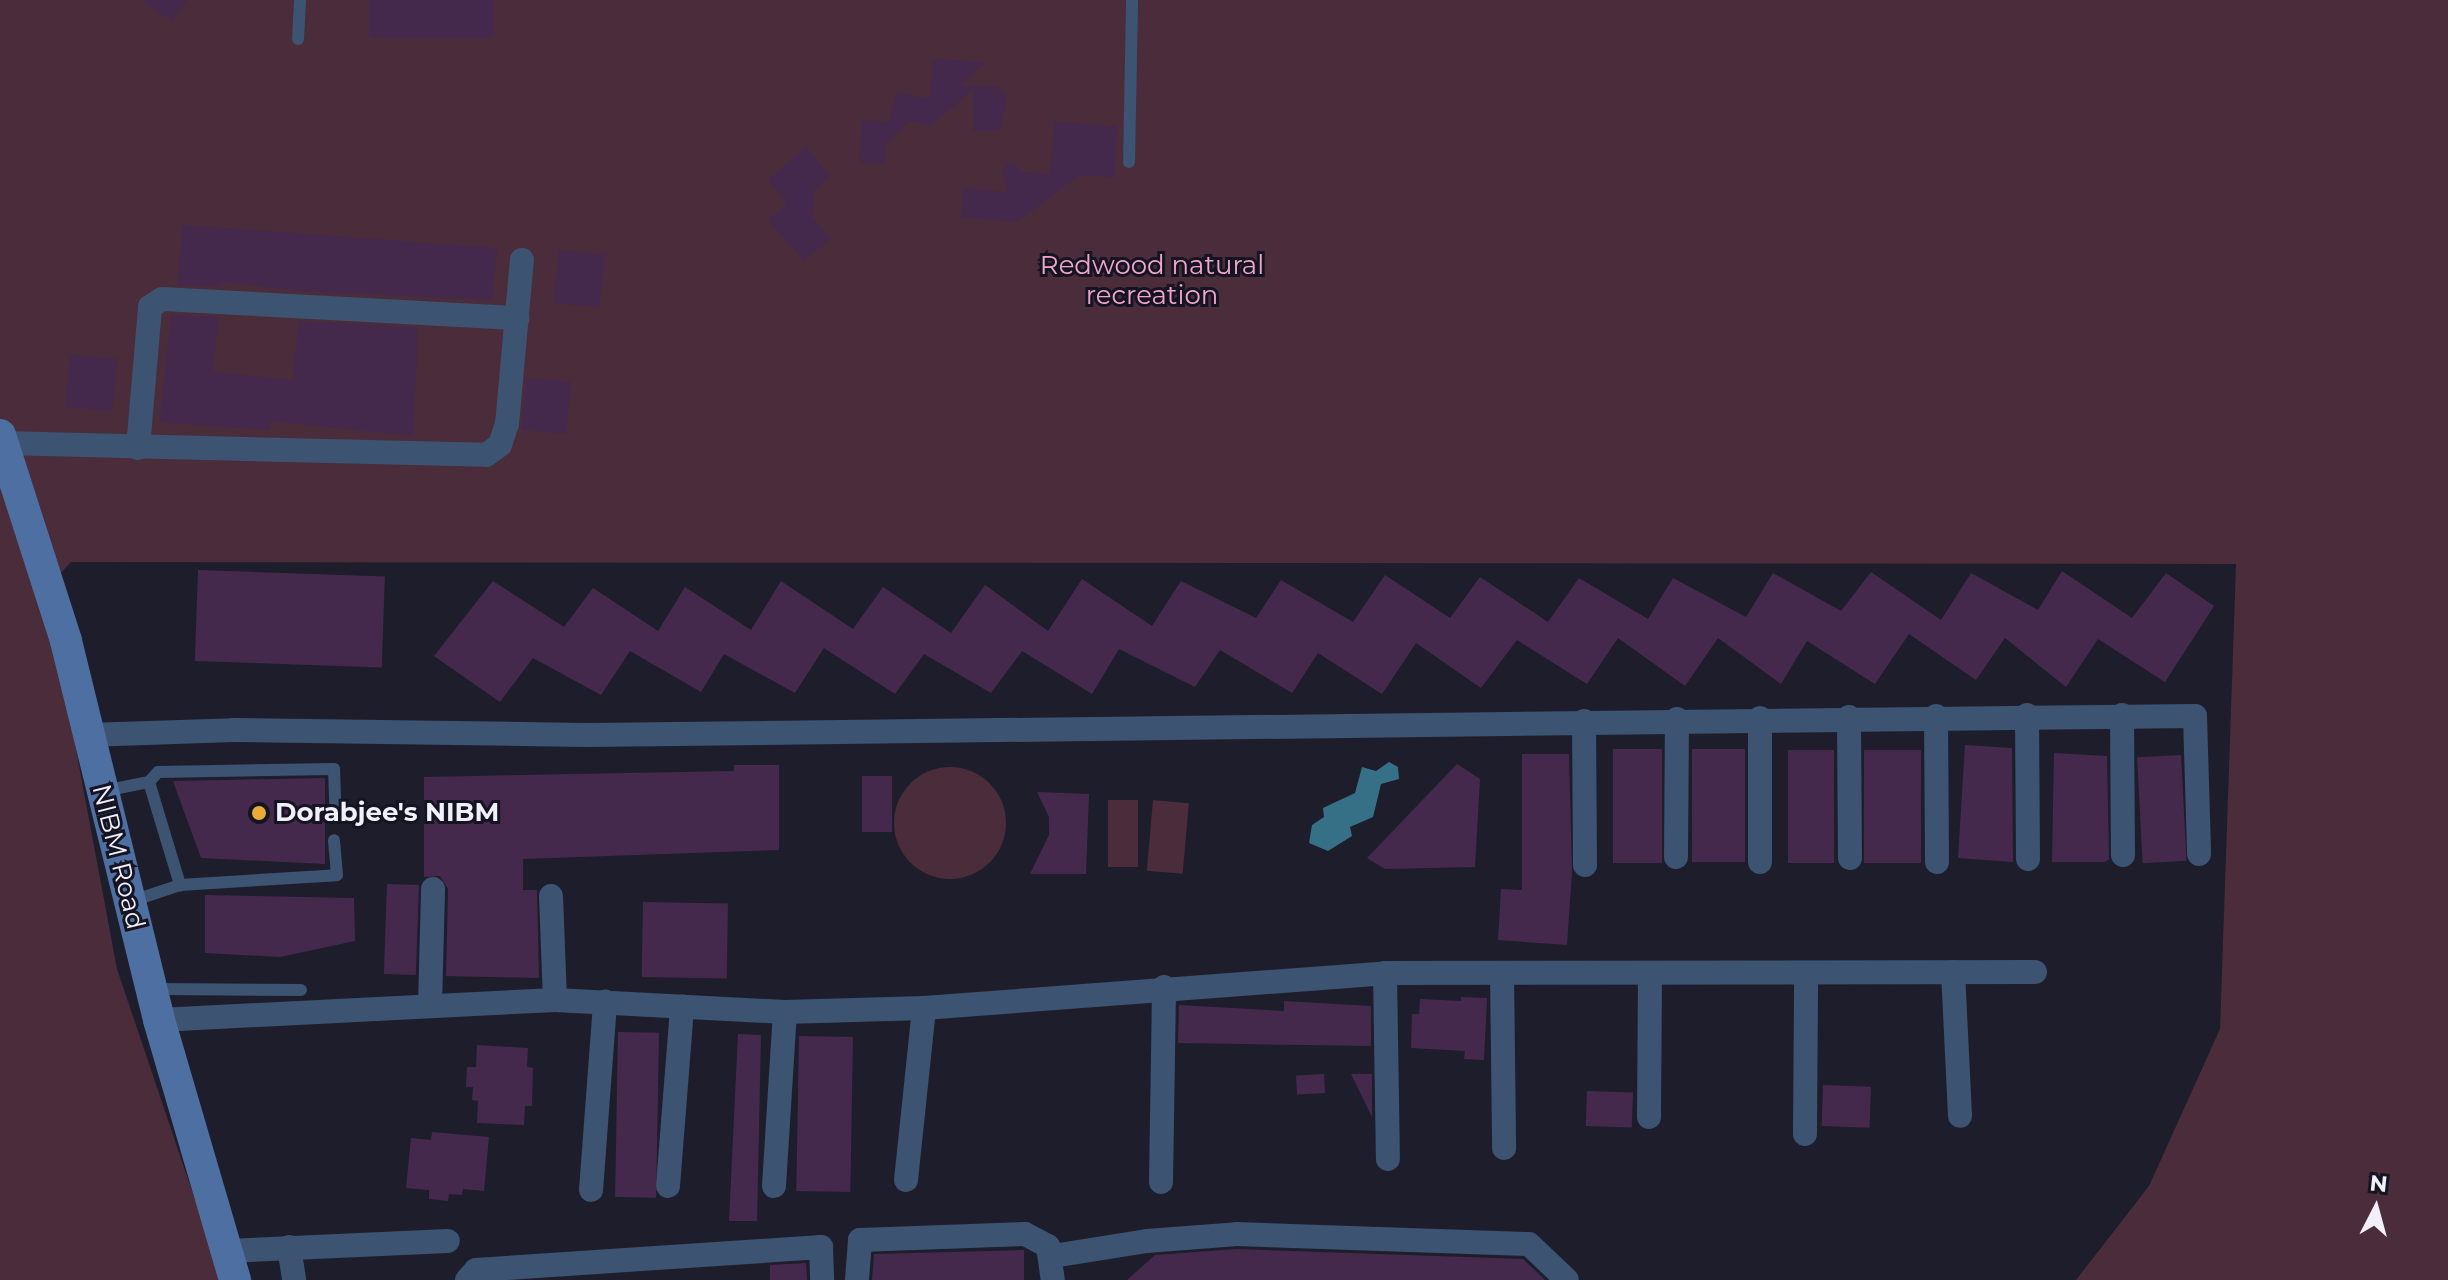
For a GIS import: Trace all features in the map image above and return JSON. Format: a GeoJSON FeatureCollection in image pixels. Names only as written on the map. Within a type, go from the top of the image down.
{"type":"FeatureCollection","features":[{"type":"Feature","properties":{"kind":"main road","name":"NIBM Road"},"geometry":{"type":"LineString","coordinates":[[1,439],[66,641],[155,1005],[231,1266]]}},
{"type":"Feature","properties":{"kind":"street"},"geometry":{"type":"LineString","coordinates":[[1,439],[138,448],[486,455],[500,445],[507,424],[522,260]]}},
{"type":"Feature","properties":{"kind":"street"},"geometry":{"type":"LineString","coordinates":[[138,448],[150,307],[162,299],[517,318]]}},
{"type":"Feature","properties":{"kind":"street"},"geometry":{"type":"LineString","coordinates":[[2027,715],[2028,859]]}},
{"type":"Feature","properties":{"kind":"street"},"geometry":{"type":"LineString","coordinates":[[2122,715],[2123,855]]}},
{"type":"Feature","properties":{"kind":"street"},"geometry":{"type":"LineString","coordinates":[[1936,716],[1937,862]]}},
{"type":"Feature","properties":{"kind":"street"},"geometry":{"type":"LineString","coordinates":[[87,735],[234,730],[586,735],[1760,718],[2195,716],[2199,854]]}},
{"type":"Feature","properties":{"kind":"street"},"geometry":{"type":"LineString","coordinates":[[1849,717],[1850,858]]}},
{"type":"Feature","properties":{"kind":"street"},"geometry":{"type":"LineString","coordinates":[[1760,718],[1760,862]]}},
{"type":"Feature","properties":{"kind":"street"},"geometry":{"type":"LineString","coordinates":[[1676,857],[1677,719]]}},
{"type":"Feature","properties":{"kind":"street"},"geometry":{"type":"LineString","coordinates":[[1584,721],[1585,865]]}},
{"type":"Feature","properties":{"kind":"street"},"geometry":{"type":"LineString","coordinates":[[430,1006],[433,889]]}},
{"type":"Feature","properties":{"kind":"street"},"geometry":{"type":"LineString","coordinates":[[551,896],[555,1000]]}},
{"type":"Feature","properties":{"kind":"street"},"geometry":{"type":"LineString","coordinates":[[1953,972],[1960,1116]]}},
{"type":"Feature","properties":{"kind":"street"},"geometry":{"type":"LineString","coordinates":[[155,1005],[430,1006],[555,1000],[785,1012],[924,1008],[1164,987],[1385,973],[2035,972]]}},
{"type":"Feature","properties":{"kind":"street"},"geometry":{"type":"LineString","coordinates":[[1385,973],[1388,1159]]}},
{"type":"Feature","properties":{"kind":"street"},"geometry":{"type":"LineString","coordinates":[[1805,1134],[1806,973]]}},
{"type":"Feature","properties":{"kind":"street"},"geometry":{"type":"LineString","coordinates":[[1502,974],[1504,1148]]}},
{"type":"Feature","properties":{"kind":"street"},"geometry":{"type":"LineString","coordinates":[[1649,1117],[1650,974]]}},
{"type":"Feature","properties":{"kind":"street"},"geometry":{"type":"LineString","coordinates":[[1161,1182],[1164,987]]}},
{"type":"Feature","properties":{"kind":"street"},"geometry":{"type":"LineString","coordinates":[[591,1190],[605,1002]]}},
{"type":"Feature","properties":{"kind":"street"},"geometry":{"type":"LineString","coordinates":[[668,1186],[682,1007]]}},
{"type":"Feature","properties":{"kind":"street"},"geometry":{"type":"LineString","coordinates":[[906,1180],[924,1008]]}},
{"type":"Feature","properties":{"kind":"street"},"geometry":{"type":"LineString","coordinates":[[774,1186],[785,1012]]}},
{"type":"Feature","properties":{"kind":"street"},"geometry":{"type":"LineString","coordinates":[[857,1280],[860,1240],[1025,1234],[1048,1246],[1053,1268],[1147,1241],[1237,1234],[1529,1244],[1567,1280]]}},
{"type":"Feature","properties":{"kind":"street"},"geometry":{"type":"LineString","coordinates":[[231,1266],[289,1247],[448,1241]]}},
{"type":"Feature","properties":{"kind":"street"},"geometry":{"type":"LineString","coordinates":[[289,1247],[294,1280]]}},
{"type":"Feature","properties":{"kind":"street"},"geometry":{"type":"LineString","coordinates":[[467,1280],[476,1270],[821,1247],[822,1280]]}},
{"type":"Feature","properties":{"kind":"lane"},"geometry":{"type":"LineString","coordinates":[[298,39],[300,0]]}},
{"type":"Feature","properties":{"kind":"lane"},"geometry":{"type":"LineString","coordinates":[[1129,162],[1132,0]]}},
{"type":"Feature","properties":{"kind":"lane"},"geometry":{"type":"LineString","coordinates":[[101,792],[149,782],[158,772],[334,769],[335,804]]}},
{"type":"Feature","properties":{"kind":"lane"},"geometry":{"type":"LineString","coordinates":[[149,782],[180,885]]}},
{"type":"Feature","properties":{"kind":"lane"},"geometry":{"type":"LineString","coordinates":[[129,902],[180,885],[337,875],[334,840]]}},
{"type":"Feature","properties":{"kind":"lane"},"geometry":{"type":"LineString","coordinates":[[155,1005],[301,990]]}},
{"type":"Feature","properties":{"kind":"green space","name":"Redwood natural recreation"},"geometry":{"type":"Polygon","coordinates":[[[0,0],[2448,0],[2448,1280],[2076,1280],[2149,1186],[2220,1029],[2236,564],[71,562],[46,589],[117,969],[222,1280],[0,1280],[0,0]]]}},
{"type":"Feature","properties":{"kind":"green space"},"geometry":{"type":"Polygon","coordinates":[[[950,767],[971,772],[989,784],[1001,802],[1006,823],[1001,844],[989,862],[971,874],[950,879],[929,874],[911,862],[899,844],[894,823],[899,802],[911,784],[929,772],[950,767]]]}},
{"type":"Feature","properties":{"kind":"green space"},"geometry":{"type":"Polygon","coordinates":[[[1108,800],[1138,800],[1138,867],[1108,867],[1108,800]]]}},
{"type":"Feature","properties":{"kind":"green space"},"geometry":{"type":"Polygon","coordinates":[[[1153,800],[1189,803],[1183,874],[1147,871],[1153,800]]]}},
{"type":"Feature","properties":{"kind":"water"},"geometry":{"type":"Polygon","coordinates":[[[1389,762],[1398,767],[1399,779],[1381,784],[1373,817],[1350,827],[1352,836],[1328,851],[1309,843],[1312,825],[1324,817],[1323,808],[1355,793],[1362,767],[1376,771],[1389,762]]]}},
{"type":"Feature","properties":{"kind":"building"},"geometry":{"type":"Polygon","coordinates":[[[142,0],[187,0],[172,21],[142,0]]]}},
{"type":"Feature","properties":{"kind":"building"},"geometry":{"type":"Polygon","coordinates":[[[369,0],[493,0],[493,38],[369,38],[369,0]]]}},
{"type":"Feature","properties":{"kind":"building"},"geometry":{"type":"Polygon","coordinates":[[[933,59],[986,62],[960,86],[998,86],[1007,98],[999,131],[973,131],[973,89],[931,126],[910,121],[886,145],[884,165],[859,162],[862,120],[889,122],[897,92],[930,99],[933,59]]]}},
{"type":"Feature","properties":{"kind":"building"},"geometry":{"type":"Polygon","coordinates":[[[1054,122],[1117,126],[1114,177],[1080,175],[1017,222],[961,217],[964,188],[1008,192],[1002,170],[1011,161],[1022,172],[1050,174],[1054,122]]]}},
{"type":"Feature","properties":{"kind":"building"},"geometry":{"type":"Polygon","coordinates":[[[806,147],[830,176],[814,190],[812,217],[831,238],[804,261],[768,220],[788,203],[768,180],[806,147]]]}},
{"type":"Feature","properties":{"kind":"building"},"geometry":{"type":"Polygon","coordinates":[[[183,225],[497,248],[492,300],[302,291],[222,282],[221,287],[177,285],[183,225]]]}},
{"type":"Feature","properties":{"kind":"building"},"geometry":{"type":"Polygon","coordinates":[[[559,250],[605,255],[599,308],[553,303],[559,250]]]}},
{"type":"Feature","properties":{"kind":"building"},"geometry":{"type":"Polygon","coordinates":[[[171,315],[218,317],[213,372],[293,380],[299,321],[418,328],[413,436],[270,421],[269,430],[160,422],[171,315]]]}},
{"type":"Feature","properties":{"kind":"building"},"geometry":{"type":"Polygon","coordinates":[[[70,355],[117,359],[112,411],[65,407],[70,355]]]}},
{"type":"Feature","properties":{"kind":"building"},"geometry":{"type":"Polygon","coordinates":[[[526,378],[571,382],[566,434],[521,430],[526,378]]]}},
{"type":"Feature","properties":{"kind":"building"},"geometry":{"type":"Polygon","coordinates":[[[198,570],[385,577],[382,667],[195,661],[198,570]]]}},
{"type":"Feature","properties":{"kind":"building"},"geometry":{"type":"Polygon","coordinates":[[[2062,571],[2132,618],[2166,573],[2214,606],[2165,682],[2098,639],[2066,687],[2005,638],[1976,680],[1909,634],[1875,684],[1807,641],[1781,684],[1718,638],[1685,686],[1618,638],[1587,684],[1517,640],[1481,688],[1416,643],[1382,694],[1318,653],[1292,693],[1220,650],[1195,687],[1119,649],[1092,694],[1022,651],[991,693],[924,654],[895,694],[824,648],[795,693],[724,654],[701,692],[630,651],[601,695],[533,658],[500,702],[434,656],[493,581],[564,627],[593,588],[658,631],[685,587],[751,630],[781,581],[853,629],[883,587],[951,633],[985,585],[1048,631],[1082,579],[1152,626],[1181,581],[1256,618],[1281,580],[1353,622],[1385,575],[1450,618],[1480,577],[1548,622],[1579,578],[1648,619],[1673,578],[1746,617],[1773,573],[1841,611],[1871,572],[1941,620],[1971,573],[2038,610],[2062,571]]]}},
{"type":"Feature","properties":{"kind":"building"},"geometry":{"type":"Polygon","coordinates":[[[1965,745],[2012,748],[2013,862],[1958,858],[1965,745]]]}},
{"type":"Feature","properties":{"kind":"building"},"geometry":{"type":"Polygon","coordinates":[[[1613,749],[1662,749],[1662,863],[1613,863],[1613,749]]]}},
{"type":"Feature","properties":{"kind":"building"},"geometry":{"type":"Polygon","coordinates":[[[1692,749],[1745,749],[1745,862],[1692,862],[1692,749]]]}},
{"type":"Feature","properties":{"kind":"building"},"geometry":{"type":"Polygon","coordinates":[[[1788,750],[1834,750],[1834,863],[1788,863],[1788,750]]]}},
{"type":"Feature","properties":{"kind":"building"},"geometry":{"type":"Polygon","coordinates":[[[1864,750],[1921,750],[1921,863],[1864,863],[1864,750]]]}},
{"type":"Feature","properties":{"kind":"building"},"geometry":{"type":"Polygon","coordinates":[[[2054,753],[2107,756],[2109,859],[2105,862],[2052,862],[2054,753]]]}},
{"type":"Feature","properties":{"kind":"building"},"geometry":{"type":"Polygon","coordinates":[[[1522,754],[1569,754],[1572,873],[1567,945],[1498,940],[1501,889],[1522,890],[1522,754]]]}},
{"type":"Feature","properties":{"kind":"building"},"geometry":{"type":"Polygon","coordinates":[[[2181,755],[2187,861],[2143,863],[2137,757],[2181,755]]]}},
{"type":"Feature","properties":{"kind":"building"},"geometry":{"type":"Polygon","coordinates":[[[1457,764],[1480,779],[1475,867],[1385,869],[1367,858],[1457,764]]]}},
{"type":"Feature","properties":{"kind":"building"},"geometry":{"type":"Polygon","coordinates":[[[734,765],[779,765],[779,850],[523,859],[523,890],[537,890],[539,978],[446,976],[448,889],[440,876],[424,877],[424,777],[734,771],[734,765]]]}},
{"type":"Feature","properties":{"kind":"building"},"geometry":{"type":"Polygon","coordinates":[[[862,776],[892,776],[892,832],[862,832],[862,776]]]}},
{"type":"Feature","properties":{"kind":"building"},"geometry":{"type":"Polygon","coordinates":[[[325,778],[325,864],[201,858],[173,781],[325,778]]]}},
{"type":"Feature","properties":{"kind":"building"},"geometry":{"type":"Polygon","coordinates":[[[1037,792],[1089,794],[1086,874],[1030,874],[1049,835],[1049,817],[1037,792]]]}},
{"type":"Feature","properties":{"kind":"building"},"geometry":{"type":"Polygon","coordinates":[[[387,884],[419,885],[416,975],[384,974],[387,884]]]}},
{"type":"Feature","properties":{"kind":"building"},"geometry":{"type":"Polygon","coordinates":[[[205,895],[354,898],[355,941],[280,957],[205,953],[205,895]]]}},
{"type":"Feature","properties":{"kind":"building"},"geometry":{"type":"Polygon","coordinates":[[[643,902],[728,903],[727,978],[642,977],[643,902]]]}},
{"type":"Feature","properties":{"kind":"building"},"geometry":{"type":"Polygon","coordinates":[[[1461,997],[1487,998],[1484,1060],[1464,1059],[1465,1051],[1411,1048],[1412,1014],[1419,1014],[1420,999],[1461,1001],[1461,997]]]}},
{"type":"Feature","properties":{"kind":"building"},"geometry":{"type":"Polygon","coordinates":[[[1284,1001],[1371,1006],[1371,1046],[1178,1043],[1179,1005],[1284,1011],[1284,1001]]]}},
{"type":"Feature","properties":{"kind":"building"},"geometry":{"type":"Polygon","coordinates":[[[618,1032],[659,1033],[656,1198],[615,1197],[618,1032]]]}},
{"type":"Feature","properties":{"kind":"building"},"geometry":{"type":"Polygon","coordinates":[[[738,1034],[761,1035],[757,1221],[729,1221],[738,1034]]]}},
{"type":"Feature","properties":{"kind":"building"},"geometry":{"type":"Polygon","coordinates":[[[799,1036],[853,1037],[850,1192],[796,1191],[799,1036]]]}},
{"type":"Feature","properties":{"kind":"building"},"geometry":{"type":"Polygon","coordinates":[[[477,1045],[528,1048],[527,1067],[533,1068],[532,1106],[525,1106],[524,1125],[477,1123],[478,1101],[472,1100],[473,1087],[466,1087],[467,1067],[476,1067],[477,1045]]]}},
{"type":"Feature","properties":{"kind":"building"},"geometry":{"type":"Polygon","coordinates":[[[1324,1074],[1325,1093],[1297,1094],[1296,1075],[1324,1074]]]}},
{"type":"Feature","properties":{"kind":"building"},"geometry":{"type":"Polygon","coordinates":[[[1351,1074],[1372,1074],[1372,1117],[1351,1074]]]}},
{"type":"Feature","properties":{"kind":"building"},"geometry":{"type":"Polygon","coordinates":[[[1823,1085],[1871,1087],[1870,1128],[1822,1126],[1823,1085]]]}},
{"type":"Feature","properties":{"kind":"building"},"geometry":{"type":"Polygon","coordinates":[[[1587,1091],[1633,1093],[1632,1128],[1586,1126],[1587,1091]]]}},
{"type":"Feature","properties":{"kind":"building"},"geometry":{"type":"Polygon","coordinates":[[[432,1132],[489,1137],[484,1191],[463,1189],[462,1195],[449,1194],[448,1201],[429,1199],[429,1190],[406,1188],[411,1138],[431,1140],[432,1132]]]}},
{"type":"Feature","properties":{"kind":"building"},"geometry":{"type":"Polygon","coordinates":[[[1237,1249],[1523,1259],[1545,1280],[1127,1280],[1155,1255],[1237,1249]]]}},
{"type":"Feature","properties":{"kind":"building"},"geometry":{"type":"Polygon","coordinates":[[[1024,1250],[1024,1280],[872,1280],[874,1254],[1024,1250]]]}},
{"type":"Feature","properties":{"kind":"building"},"geometry":{"type":"Polygon","coordinates":[[[806,1263],[807,1280],[770,1280],[770,1265],[806,1263]]]}},
{"type":"Feature","properties":{"kind":"place","name":"Dorabjee's NIBM"},"geometry":{"type":"Point","coordinates":[259,813]}}]}
